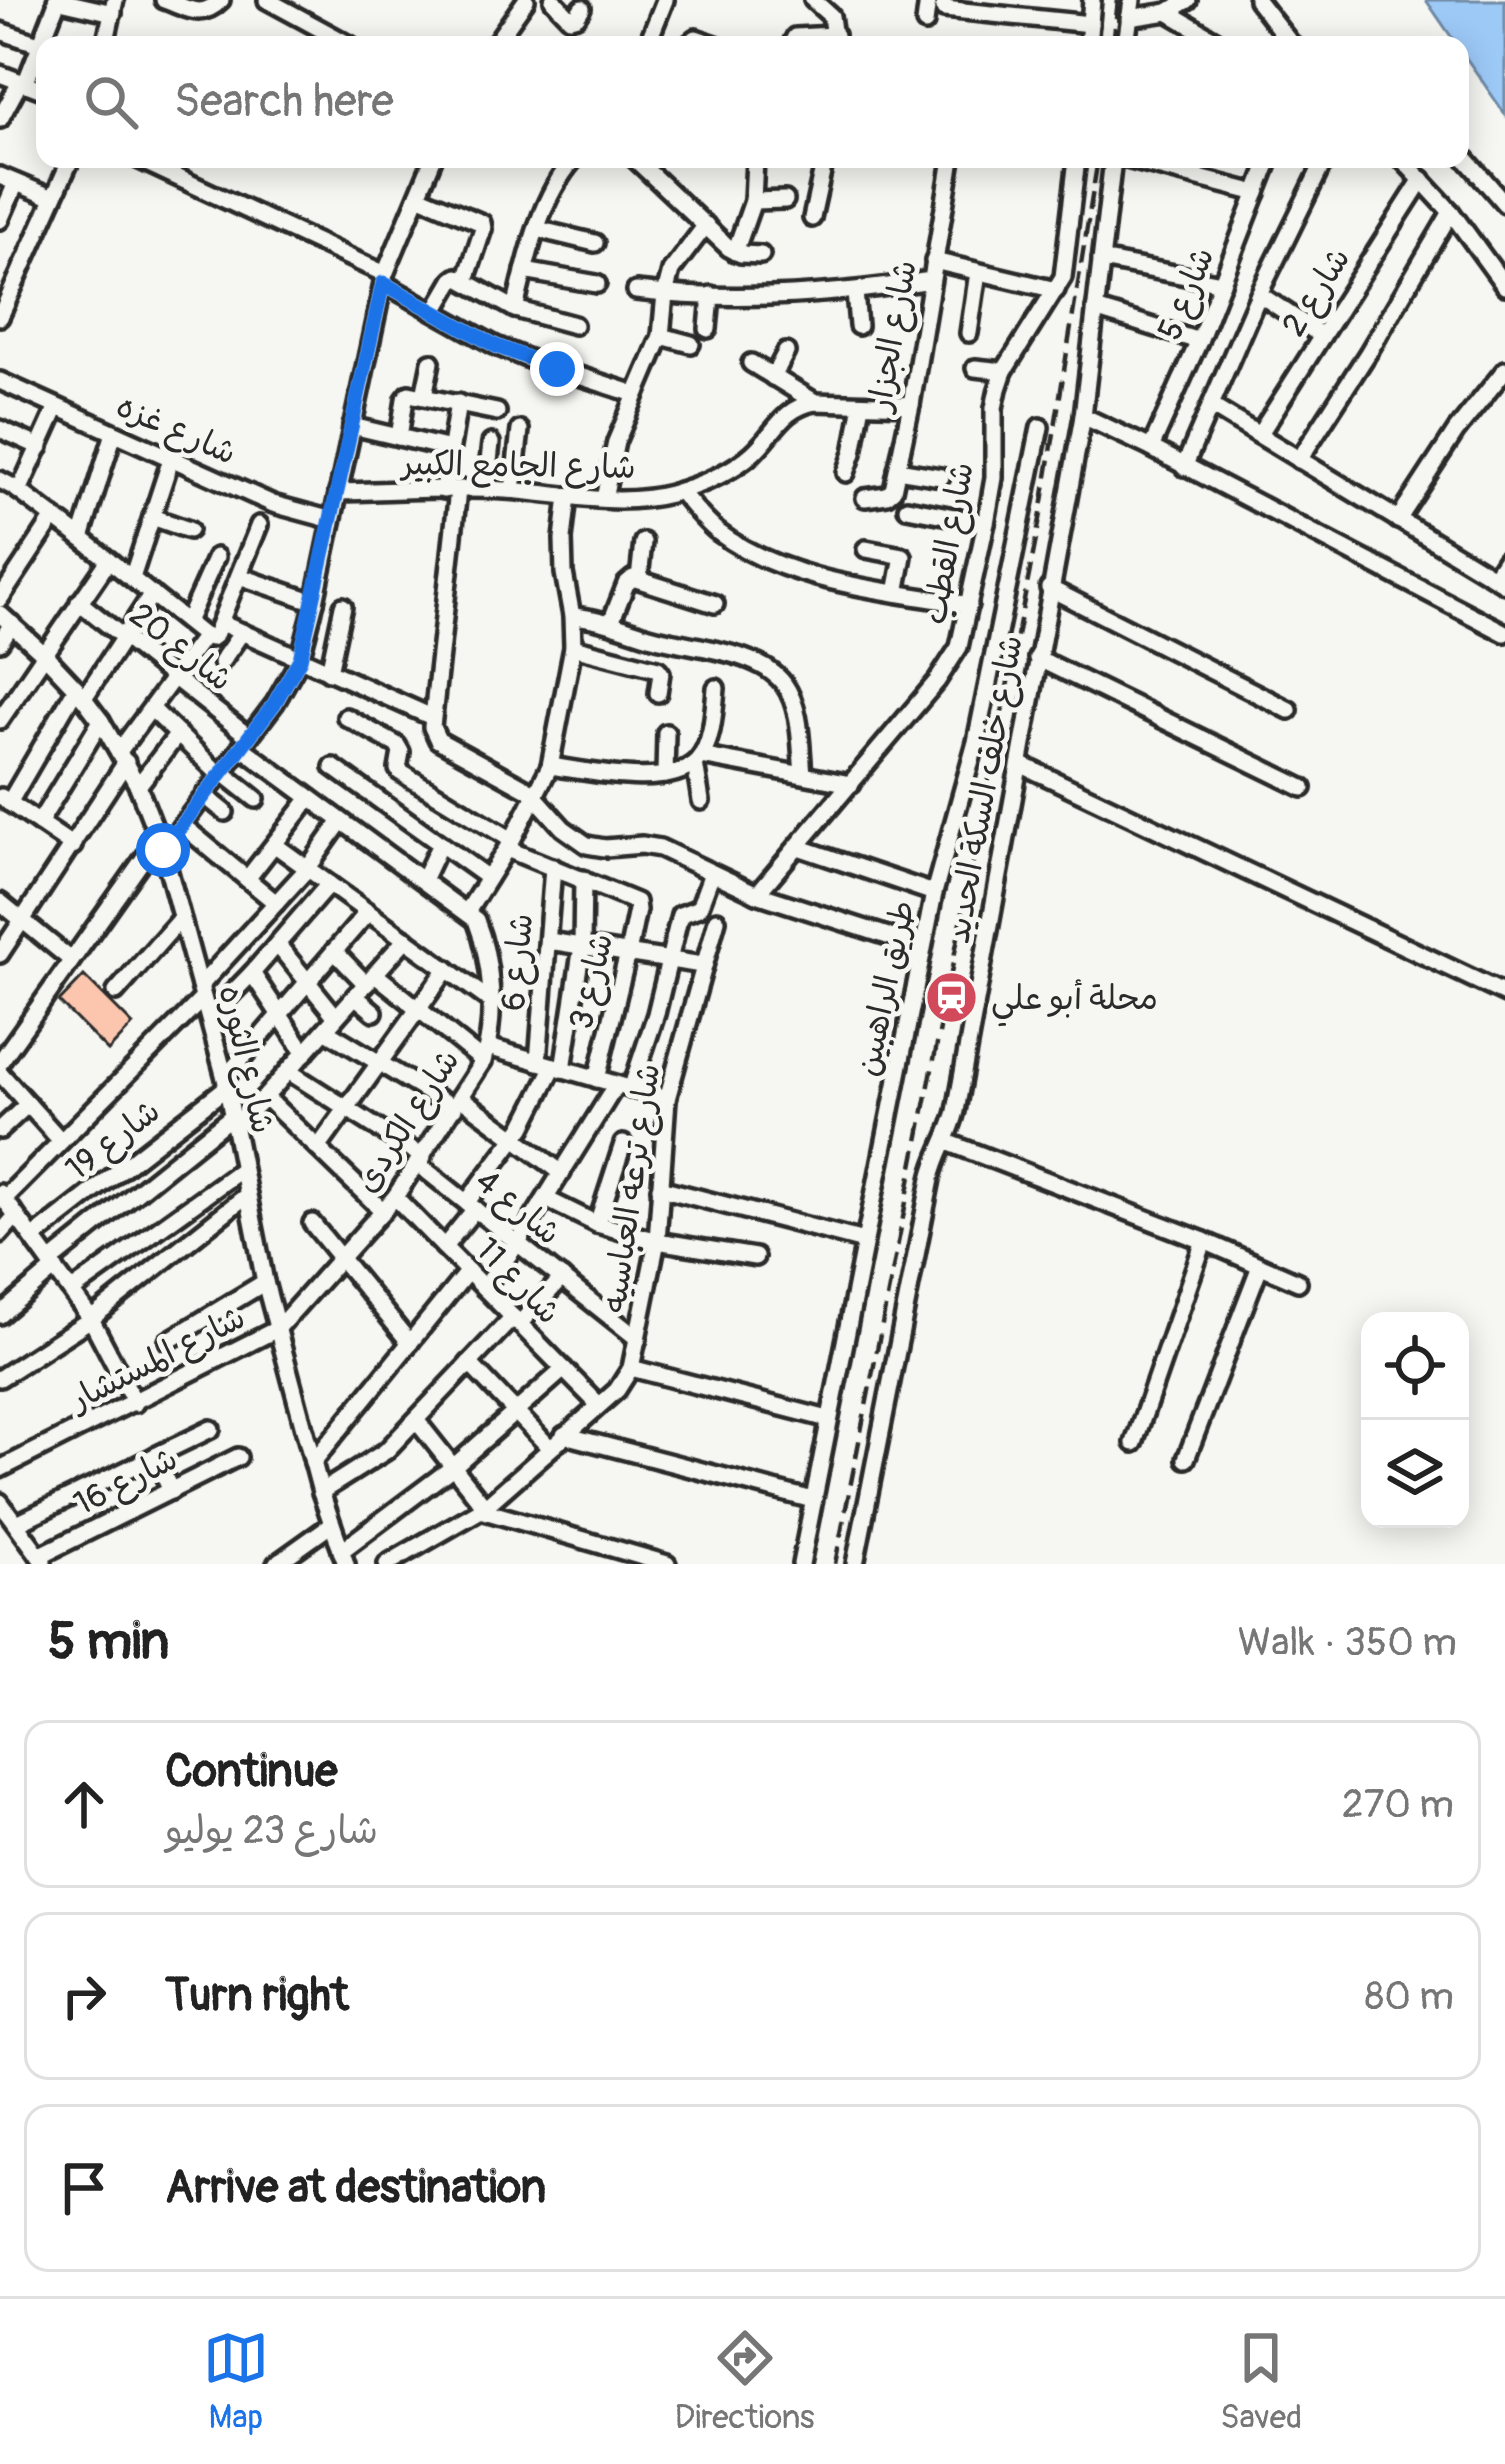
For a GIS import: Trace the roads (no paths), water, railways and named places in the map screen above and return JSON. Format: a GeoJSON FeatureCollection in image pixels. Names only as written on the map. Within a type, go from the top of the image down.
{"type":"FeatureCollection","features":[{"type":"Feature","properties":{"kind":"street"},"geometry":{"type":"LineString","coordinates":[[46,36],[57,0],[114,6],[107,36]]}},
{"type":"Feature","properties":{"kind":"street"},"geometry":{"type":"LineString","coordinates":[[164,0],[199,12],[221,0]]}},
{"type":"Feature","properties":{"kind":"street"},"geometry":{"type":"LineString","coordinates":[[267,0],[333,36]]}},
{"type":"Feature","properties":{"kind":"street"},"geometry":{"type":"LineString","coordinates":[[507,36],[526,0]]}},
{"type":"Feature","properties":{"kind":"street"},"geometry":{"type":"LineString","coordinates":[[553,0],[570,18],[583,8]]}},
{"type":"Feature","properties":{"kind":"street"},"geometry":{"type":"LineString","coordinates":[[650,36],[665,0]]}},
{"type":"Feature","properties":{"kind":"street"},"geometry":{"type":"LineString","coordinates":[[813,0],[828,11],[835,34]]}},
{"type":"Feature","properties":{"kind":"street"},"geometry":{"type":"LineString","coordinates":[[1089,36],[1092,0]]}},
{"type":"Feature","properties":{"kind":"street"},"geometry":{"type":"LineString","coordinates":[[1127,36],[1132,0]]}},
{"type":"Feature","properties":{"kind":"street"},"geometry":{"type":"LineString","coordinates":[[1130,18],[1168,11],[1188,0]]}},
{"type":"Feature","properties":{"kind":"street"},"geometry":{"type":"LineString","coordinates":[[1257,0],[1285,36]]}},
{"type":"Feature","properties":{"kind":"street"},"geometry":{"type":"LineString","coordinates":[[926,23],[938,2],[1090,24]]}},
{"type":"Feature","properties":{"kind":"street"},"geometry":{"type":"LineString","coordinates":[[1168,11],[1209,36]]}},
{"type":"Feature","properties":{"kind":"street"},"geometry":{"type":"LineString","coordinates":[[0,31],[36,43]]}},
{"type":"Feature","properties":{"kind":"street"},"geometry":{"type":"LineString","coordinates":[[0,119],[36,58]]}},
{"type":"Feature","properties":{"kind":"street"},"geometry":{"type":"LineString","coordinates":[[0,74],[36,88]]}},
{"type":"Feature","properties":{"kind":"street"},"geometry":{"type":"LineString","coordinates":[[1469,162],[1505,204]]}},
{"type":"Feature","properties":{"kind":"street"},"geometry":{"type":"LineString","coordinates":[[0,317],[67,168]]}},
{"type":"Feature","properties":{"kind":"street"},"geometry":{"type":"LineString","coordinates":[[157,168],[384,278],[515,354],[635,394]]}},
{"type":"Feature","properties":{"kind":"street"},"geometry":{"type":"LineString","coordinates":[[0,1062],[70,959],[160,844],[182,825],[289,682],[315,602],[384,278],[429,168]]}},
{"type":"Feature","properties":{"kind":"street"},"geometry":{"type":"LineString","coordinates":[[515,309],[538,229],[553,190],[568,168]]}},
{"type":"Feature","properties":{"kind":"street"},"geometry":{"type":"LineString","coordinates":[[645,168],[735,252],[761,255]]}},
{"type":"Feature","properties":{"kind":"street"},"geometry":{"type":"LineString","coordinates":[[735,252],[753,200],[755,168]]}},
{"type":"Feature","properties":{"kind":"street"},"geometry":{"type":"LineString","coordinates":[[812,218],[823,168]]}},
{"type":"Feature","properties":{"kind":"street","name":"شارع الجزار"},"geometry":{"type":"LineString","coordinates":[[897,470],[950,168]]}},
{"type":"Feature","properties":{"kind":"street"},"geometry":{"type":"LineString","coordinates":[[934,261],[1056,290],[1067,255],[1076,168]]}},
{"type":"Feature","properties":{"kind":"street","name":"شارع خلف السكة الحديد"},"geometry":{"type":"LineString","coordinates":[[855,1564],[934,1163],[947,1142],[956,1111],[1020,764],[1083,416],[1112,168]]}},
{"type":"Feature","properties":{"kind":"street"},"geometry":{"type":"LineString","coordinates":[[1161,168],[1257,193]]}},
{"type":"Feature","properties":{"kind":"street","name":"شارع 5"},"geometry":{"type":"LineString","coordinates":[[1151,448],[1267,168]]}},
{"type":"Feature","properties":{"kind":"street"},"geometry":{"type":"LineString","coordinates":[[1184,467],[1259,294],[1321,168]]}},
{"type":"Feature","properties":{"kind":"street"},"geometry":{"type":"LineString","coordinates":[[1411,168],[1451,212],[1505,286]]}},
{"type":"Feature","properties":{"kind":"street","name":"شارع 2"},"geometry":{"type":"LineString","coordinates":[[1259,435],[1422,179]]}},
{"type":"Feature","properties":{"kind":"street"},"geometry":{"type":"LineString","coordinates":[[0,219],[8,180],[52,198]]}},
{"type":"Feature","properties":{"kind":"street"},"geometry":{"type":"LineString","coordinates":[[418,196],[482,223],[466,280]]}},
{"type":"Feature","properties":{"kind":"street"},"geometry":{"type":"LineString","coordinates":[[753,200],[785,200]]}},
{"type":"Feature","properties":{"kind":"street"},"geometry":{"type":"LineString","coordinates":[[1299,460],[1451,212]]}},
{"type":"Feature","properties":{"kind":"street"},"geometry":{"type":"LineString","coordinates":[[604,499],[616,442],[661,336],[671,271],[706,225]]}},
{"type":"Feature","properties":{"kind":"street"},"geometry":{"type":"LineString","coordinates":[[538,229],[595,243]]}},
{"type":"Feature","properties":{"kind":"street"},"geometry":{"type":"LineString","coordinates":[[1101,260],[1222,283]]}},
{"type":"Feature","properties":{"kind":"street"},"geometry":{"type":"LineString","coordinates":[[524,271],[598,284]]}},
{"type":"Feature","properties":{"kind":"street"},"geometry":{"type":"LineString","coordinates":[[969,333],[978,272]]}},
{"type":"Feature","properties":{"kind":"street"},"geometry":{"type":"LineString","coordinates":[[435,311],[454,278],[466,280],[515,309],[574,325]]}},
{"type":"Feature","properties":{"kind":"street"},"geometry":{"type":"LineString","coordinates":[[636,291],[711,295],[855,292],[931,280]]}},
{"type":"Feature","properties":{"kind":"street","name":"شارع القطب"},"geometry":{"type":"LineString","coordinates":[[757,894],[948,666],[958,647],[994,478],[994,409],[1004,371],[1056,290]]}},
{"type":"Feature","properties":{"kind":"street"},"geometry":{"type":"LineString","coordinates":[[855,292],[858,326]]}},
{"type":"Feature","properties":{"kind":"street"},"geometry":{"type":"LineString","coordinates":[[1259,294],[1322,337]]}},
{"type":"Feature","properties":{"kind":"street"},"geometry":{"type":"LineString","coordinates":[[708,329],[711,295]]}},
{"type":"Feature","properties":{"kind":"street"},"geometry":{"type":"LineString","coordinates":[[1095,309],[1199,341]]}},
{"type":"Feature","properties":{"kind":"street"},"geometry":{"type":"LineString","coordinates":[[661,336],[691,344]]}},
{"type":"Feature","properties":{"kind":"street"},"geometry":{"type":"LineString","coordinates":[[773,377],[786,352]]}},
{"type":"Feature","properties":{"kind":"street"},"geometry":{"type":"LineString","coordinates":[[424,396],[430,362]]}},
{"type":"Feature","properties":{"kind":"street"},"geometry":{"type":"LineString","coordinates":[[751,363],[815,402]]}},
{"type":"Feature","properties":{"kind":"street"},"geometry":{"type":"LineString","coordinates":[[976,368],[1004,371]]}},
{"type":"Feature","properties":{"kind":"street"},"geometry":{"type":"LineString","coordinates":[[1398,520],[1456,430],[1505,370]]}},
{"type":"Feature","properties":{"kind":"street","name":"شارع غزه"},"geometry":{"type":"LineString","coordinates":[[0,381],[273,504],[332,520]]}},
{"type":"Feature","properties":{"kind":"street"},"geometry":{"type":"LineString","coordinates":[[399,437],[406,397],[413,394],[497,412]]}},
{"type":"Feature","properties":{"kind":"street"},"geometry":{"type":"LineString","coordinates":[[911,405],[815,402],[790,411],[753,453],[688,488],[697,512],[740,546],[849,585],[969,605]]}},
{"type":"Feature","properties":{"kind":"street"},"geometry":{"type":"LineString","coordinates":[[458,403],[450,449],[451,490],[432,722],[438,740],[530,790],[562,828],[586,845],[660,848],[757,894],[922,947]]}},
{"type":"Feature","properties":{"kind":"street"},"geometry":{"type":"LineString","coordinates":[[846,473],[862,404]]}},
{"type":"Feature","properties":{"kind":"street"},"geometry":{"type":"LineString","coordinates":[[1211,406],[1499,581],[1505,560]]}},
{"type":"Feature","properties":{"kind":"street"},"geometry":{"type":"LineString","coordinates":[[19,491],[57,407]]}},
{"type":"Feature","properties":{"kind":"street"},"geometry":{"type":"LineString","coordinates":[[1083,416],[1505,633]]}},
{"type":"Feature","properties":{"kind":"street"},"geometry":{"type":"LineString","coordinates":[[352,426],[450,449]]}},
{"type":"Feature","properties":{"kind":"street","name":"طريق الراهبين"},"geometry":{"type":"LineString","coordinates":[[801,1564],[922,947],[976,742],[1040,427]]}},
{"type":"Feature","properties":{"kind":"street"},"geometry":{"type":"LineString","coordinates":[[0,429],[40,447]]}},
{"type":"Feature","properties":{"kind":"street"},"geometry":{"type":"LineString","coordinates":[[513,490],[520,430]]}},
{"type":"Feature","properties":{"kind":"street"},"geometry":{"type":"LineString","coordinates":[[81,538],[113,433]]}},
{"type":"Feature","properties":{"kind":"street"},"geometry":{"type":"LineString","coordinates":[[486,489],[491,443]]}},
{"type":"Feature","properties":{"kind":"street"},"geometry":{"type":"LineString","coordinates":[[132,578],[171,459]]}},
{"type":"Feature","properties":{"kind":"street"},"geometry":{"type":"LineString","coordinates":[[865,498],[891,493],[897,470],[941,477]]}},
{"type":"Feature","properties":{"kind":"street"},"geometry":{"type":"LineString","coordinates":[[0,480],[212,638],[259,525]]}},
{"type":"Feature","properties":{"kind":"street","name":"شارع الجامع الكبير"},"geometry":{"type":"LineString","coordinates":[[338,492],[486,489],[636,500],[688,488]]}},
{"type":"Feature","properties":{"kind":"street"},"geometry":{"type":"LineString","coordinates":[[467,912],[550,766],[573,647],[564,573],[568,496]]}},
{"type":"Feature","properties":{"kind":"street"},"geometry":{"type":"LineString","coordinates":[[907,508],[986,524]]}},
{"type":"Feature","properties":{"kind":"street"},"geometry":{"type":"LineString","coordinates":[[0,599],[54,517]]}},
{"type":"Feature","properties":{"kind":"street"},"geometry":{"type":"LineString","coordinates":[[152,517],[189,530]]}},
{"type":"Feature","properties":{"kind":"street"},"geometry":{"type":"LineString","coordinates":[[639,578],[643,542]]}},
{"type":"Feature","properties":{"kind":"street"},"geometry":{"type":"LineString","coordinates":[[866,549],[903,556],[896,593]]}},
{"type":"Feature","properties":{"kind":"street"},"geometry":{"type":"LineString","coordinates":[[187,622],[215,557]]}},
{"type":"Feature","properties":{"kind":"street"},"geometry":{"type":"LineString","coordinates":[[0,720],[109,560]]}},
{"type":"Feature","properties":{"kind":"street"},"geometry":{"type":"LineString","coordinates":[[239,576],[315,602]]}},
{"type":"Feature","properties":{"kind":"street"},"geometry":{"type":"LineString","coordinates":[[611,622],[628,580],[639,578],[716,604]]}},
{"type":"Feature","properties":{"kind":"street"},"geometry":{"type":"LineString","coordinates":[[1049,589],[1289,710]]}},
{"type":"Feature","properties":{"kind":"street"},"geometry":{"type":"LineString","coordinates":[[73,846],[3,801],[152,595]]}},
{"type":"Feature","properties":{"kind":"street","name":"شارع 20"},"geometry":{"type":"LineString","coordinates":[[79,602],[310,798],[467,912]]}},
{"type":"Feature","properties":{"kind":"street"},"geometry":{"type":"LineString","coordinates":[[329,671],[344,606]]}},
{"type":"Feature","properties":{"kind":"street"},"geometry":{"type":"LineString","coordinates":[[572,616],[593,617],[774,672],[796,710],[803,774]]}},
{"type":"Feature","properties":{"kind":"street"},"geometry":{"type":"LineString","coordinates":[[0,642],[6,619]]}},
{"type":"Feature","properties":{"kind":"street","name":"شارع الثوره"},"geometry":{"type":"LineString","coordinates":[[6,619],[44,654],[101,721],[138,786],[160,844],[226,1083],[265,1282],[321,1492],[344,1557]]}},
{"type":"Feature","properties":{"kind":"street"},"geometry":{"type":"LineString","coordinates":[[221,623],[432,722]]}},
{"type":"Feature","properties":{"kind":"street"},"geometry":{"type":"LineString","coordinates":[[221,662],[242,632]]}},
{"type":"Feature","properties":{"kind":"street"},"geometry":{"type":"LineString","coordinates":[[0,953],[73,846],[152,710],[204,636]]}},
{"type":"Feature","properties":{"kind":"street"},"geometry":{"type":"LineString","coordinates":[[573,647],[661,670],[658,693]]}},
{"type":"Feature","properties":{"kind":"street"},"geometry":{"type":"LineString","coordinates":[[1037,658],[1303,788]]}},
{"type":"Feature","properties":{"kind":"street"},"geometry":{"type":"LineString","coordinates":[[701,801],[698,759],[711,725],[716,688]]}},
{"type":"Feature","properties":{"kind":"street"},"geometry":{"type":"LineString","coordinates":[[152,710],[256,800]]}},
{"type":"Feature","properties":{"kind":"street"},"geometry":{"type":"LineString","coordinates":[[346,717],[400,748],[400,772],[509,844],[583,879],[581,946],[552,1066],[523,1127],[444,1247]]}},
{"type":"Feature","properties":{"kind":"street"},"geometry":{"type":"LineString","coordinates":[[39,823],[101,721]]}},
{"type":"Feature","properties":{"kind":"street"},"geometry":{"type":"LineString","coordinates":[[665,775],[666,733]]}},
{"type":"Feature","properties":{"kind":"street"},"geometry":{"type":"LineString","coordinates":[[138,786],[178,734]]}},
{"type":"Feature","properties":{"kind":"street"},"geometry":{"type":"LineString","coordinates":[[550,766],[665,775],[698,759],[851,784]]}},
{"type":"Feature","properties":{"kind":"street"},"geometry":{"type":"LineString","coordinates":[[1020,764],[1505,994]]}},
{"type":"Feature","properties":{"kind":"street"},"geometry":{"type":"LineString","coordinates":[[333,767],[488,878]]}},
{"type":"Feature","properties":{"kind":"street"},"geometry":{"type":"LineString","coordinates":[[204,795],[225,812]]}},
{"type":"Feature","properties":{"kind":"street"},"geometry":{"type":"LineString","coordinates":[[247,879],[310,798]]}},
{"type":"Feature","properties":{"kind":"street"},"geometry":{"type":"LineString","coordinates":[[135,1403],[92,1319],[2,1196],[62,1141],[201,992],[308,868],[341,821]]}},
{"type":"Feature","properties":{"kind":"street"},"geometry":{"type":"LineString","coordinates":[[182,825],[276,903]]}},
{"type":"Feature","properties":{"kind":"street"},"geometry":{"type":"LineString","coordinates":[[423,880],[440,844]]}},
{"type":"Feature","properties":{"kind":"street"},"geometry":{"type":"LineString","coordinates":[[275,845],[492,1002]]}},
{"type":"Feature","properties":{"kind":"street"},"geometry":{"type":"LineString","coordinates":[[799,847],[934,893]]}},
{"type":"Feature","properties":{"kind":"street","name":"شارع 6"},"geometry":{"type":"LineString","coordinates":[[552,1066],[549,941],[553,867]]}},
{"type":"Feature","properties":{"kind":"street"},"geometry":{"type":"LineString","coordinates":[[484,1288],[623,1087],[669,960],[680,915],[699,908],[712,873]]}},
{"type":"Feature","properties":{"kind":"street","name":"شارع 3"},"geometry":{"type":"LineString","coordinates":[[583,879],[631,899],[637,910],[597,1079]]}},
{"type":"Feature","properties":{"kind":"street"},"geometry":{"type":"LineString","coordinates":[[209,1017],[329,884]]}},
{"type":"Feature","properties":{"kind":"street"},"geometry":{"type":"LineString","coordinates":[[0,902],[70,959]]}},
{"type":"Feature","properties":{"kind":"street","name":"شارع 19"},"geometry":{"type":"LineString","coordinates":[[33,1238],[226,1083],[368,912]]}},
{"type":"Feature","properties":{"kind":"street","name":"شارع الكردى"},"geometry":{"type":"LineString","coordinates":[[278,1330],[395,1197],[485,1054],[492,1002],[478,925],[467,912]]}},
{"type":"Feature","properties":{"kind":"street"},"geometry":{"type":"LineString","coordinates":[[116,992],[181,918]]}},
{"type":"Feature","properties":{"kind":"street","name":"شارع ترعه العباسيه"},"geometry":{"type":"LineString","coordinates":[[387,1564],[483,1508],[617,1390],[631,1368],[657,1241],[667,1100],[717,920]]}},
{"type":"Feature","properties":{"kind":"street"},"geometry":{"type":"LineString","coordinates":[[0,1315],[52,1265],[265,1097],[406,939]]}},
{"type":"Feature","properties":{"kind":"street"},"geometry":{"type":"LineString","coordinates":[[549,941],[702,964]]}},
{"type":"Feature","properties":{"kind":"street"},"geometry":{"type":"LineString","coordinates":[[277,944],[308,982],[331,1024],[380,1063],[514,1137],[562,1173]]}},
{"type":"Feature","properties":{"kind":"street"},"geometry":{"type":"LineString","coordinates":[[334,951],[366,984],[418,1009],[485,1054],[552,1066],[667,1100]]}},
{"type":"Feature","properties":{"kind":"street"},"geometry":{"type":"LineString","coordinates":[[318,1148],[447,970]]}},
{"type":"Feature","properties":{"kind":"street"},"geometry":{"type":"LineString","coordinates":[[252,973],[305,1053]]}},
{"type":"Feature","properties":{"kind":"street"},"geometry":{"type":"LineString","coordinates":[[366,984],[374,1012]]}},
{"type":"Feature","properties":{"kind":"street","name":"شارع 4"},"geometry":{"type":"LineString","coordinates":[[288,1071],[421,1161],[638,1339]]}},
{"type":"Feature","properties":{"kind":"street"},"geometry":{"type":"LineString","coordinates":[[0,1073],[62,1141]]}},
{"type":"Feature","properties":{"kind":"street"},"geometry":{"type":"LineString","coordinates":[[265,1097],[383,1211]]}},
{"type":"Feature","properties":{"kind":"street"},"geometry":{"type":"LineString","coordinates":[[0,1130],[28,1104]]}},
{"type":"Feature","properties":{"kind":"street"},"geometry":{"type":"LineString","coordinates":[[947,1142],[1298,1282]]}},
{"type":"Feature","properties":{"kind":"street"},"geometry":{"type":"LineString","coordinates":[[597,1224],[622,1144]]}},
{"type":"Feature","properties":{"kind":"street"},"geometry":{"type":"LineString","coordinates":[[72,1291],[242,1169]]}},
{"type":"Feature","properties":{"kind":"street"},"geometry":{"type":"LineString","coordinates":[[660,1188],[864,1241]]}},
{"type":"Feature","properties":{"kind":"street"},"geometry":{"type":"LineString","coordinates":[[0,1378],[92,1319],[247,1195]]}},
{"type":"Feature","properties":{"kind":"street","name":"شارع 11"},"geometry":{"type":"LineString","coordinates":[[395,1197],[599,1405]]}},
{"type":"Feature","properties":{"kind":"street"},"geometry":{"type":"LineString","coordinates":[[546,1199],[597,1224],[657,1241],[754,1257]]}},
{"type":"Feature","properties":{"kind":"street"},"geometry":{"type":"LineString","coordinates":[[0,1234],[16,1216]]}},
{"type":"Feature","properties":{"kind":"street"},"geometry":{"type":"LineString","coordinates":[[312,1223],[410,1343]]}},
{"type":"Feature","properties":{"kind":"street"},"geometry":{"type":"LineString","coordinates":[[1134,1443],[1204,1241]]}},
{"type":"Feature","properties":{"kind":"street"},"geometry":{"type":"LineString","coordinates":[[1186,1459],[1260,1266]]}},
{"type":"Feature","properties":{"kind":"street"},"geometry":{"type":"LineString","coordinates":[[313,1462],[468,1271]]}},
{"type":"Feature","properties":{"kind":"street"},"geometry":{"type":"LineString","coordinates":[[321,1492],[386,1451],[470,1363],[562,1278]]}},
{"type":"Feature","properties":{"kind":"street"},"geometry":{"type":"LineString","coordinates":[[168,1341],[265,1282]]}},
{"type":"Feature","properties":{"kind":"street","name":"شارع المستشار"},"geometry":{"type":"LineString","coordinates":[[0,1469],[278,1330]]}},
{"type":"Feature","properties":{"kind":"street"},"geometry":{"type":"LineString","coordinates":[[470,1363],[550,1448]]}},
{"type":"Feature","properties":{"kind":"street"},"geometry":{"type":"LineString","coordinates":[[631,1368],[828,1419]]}},
{"type":"Feature","properties":{"kind":"street"},"geometry":{"type":"LineString","coordinates":[[344,1557],[564,1369]]}},
{"type":"Feature","properties":{"kind":"street"},"geometry":{"type":"LineString","coordinates":[[416,1420],[483,1508],[667,1564]]}},
{"type":"Feature","properties":{"kind":"street"},"geometry":{"type":"LineString","coordinates":[[17,1522],[211,1429]]}},
{"type":"Feature","properties":{"kind":"street"},"geometry":{"type":"LineString","coordinates":[[564,1435],[813,1500]]}},
{"type":"Feature","properties":{"kind":"street"},"geometry":{"type":"LineString","coordinates":[[155,1456],[171,1491]]}},
{"type":"Feature","properties":{"kind":"street","name":"شارع 16"},"geometry":{"type":"LineString","coordinates":[[42,1560],[238,1457]]}},
{"type":"Feature","properties":{"kind":"street"},"geometry":{"type":"LineString","coordinates":[[0,1502],[42,1560]]}},
{"type":"Feature","properties":{"kind":"street"},"geometry":{"type":"LineString","coordinates":[[276,1564],[332,1524]]}},
{"type":"Feature","properties":{"kind":"water"},"geometry":{"type":"Polygon","coordinates":[[[1426,0],[1505,0],[1505,114],[1469,62],[1469,36],[1451,36],[1426,0]]]}},
{"type":"Feature","properties":{"kind":"railway"},"geometry":{"type":"LineString","coordinates":[[1114,36],[1118,0]]}},
{"type":"Feature","properties":{"kind":"railway"},"geometry":{"type":"LineString","coordinates":[[835,1564],[1041,514],[1097,168]]}},
{"type":"Feature","properties":{"kind":"place","name":"محلة أبو علي"},"geometry":{"type":"Point","coordinates":[952,997]}}]}
